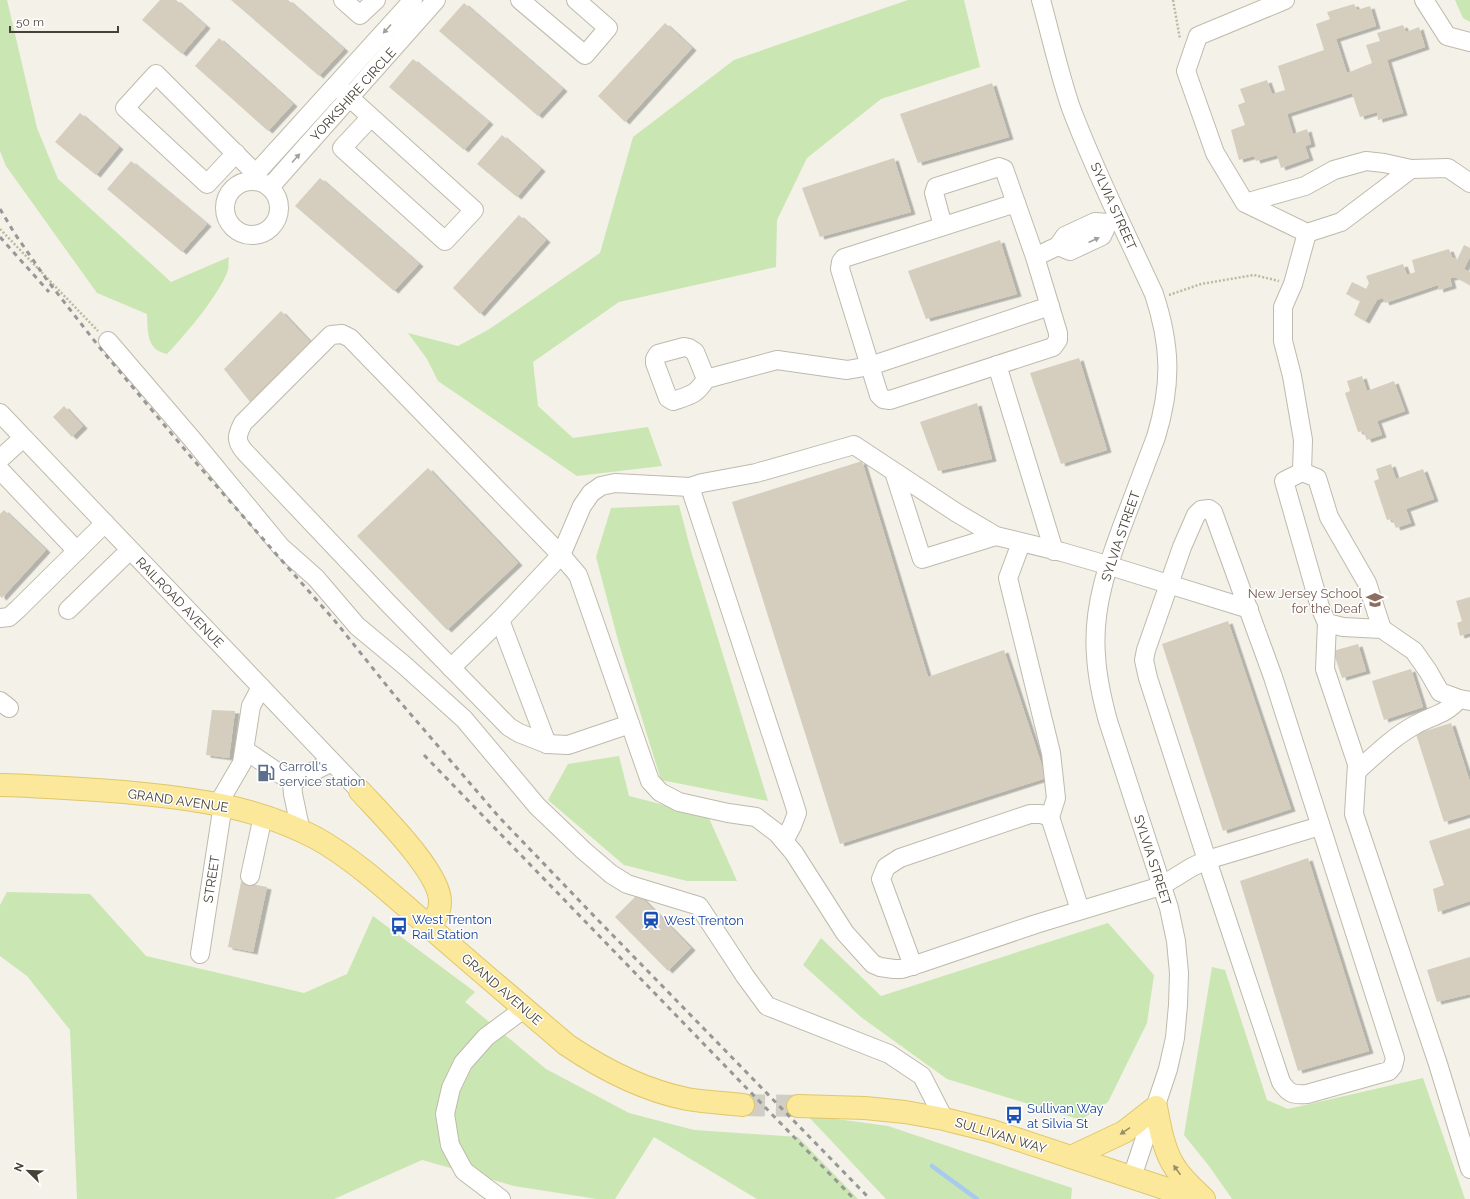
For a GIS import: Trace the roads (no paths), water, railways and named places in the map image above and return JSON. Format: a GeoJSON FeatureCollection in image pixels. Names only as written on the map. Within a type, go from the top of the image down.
{"type":"FeatureCollection","features":[{"type":"Feature","properties":{"kind":"main road","name":"GRAND AVENUE"},"geometry":{"type":"LineString","coordinates":[[0,785],[87,789],[156,795],[220,804],[263,816],[315,838],[357,865],[568,1045],[592,1062],[622,1078],[654,1090],[687,1099],[742,1105]]}},
{"type":"Feature","properties":{"kind":"main road"},"geometry":{"type":"LineString","coordinates":[[360,791],[400,834],[422,862],[439,890],[440,909],[429,927]]}},
{"type":"Feature","properties":{"kind":"main road","name":"SULLIVAN WAY"},"geometry":{"type":"LineString","coordinates":[[798,1106],[865,1108],[905,1112],[944,1119],[992,1131],[1197,1199]]}},
{"type":"Feature","properties":{"kind":"main road"},"geometry":{"type":"LineString","coordinates":[[1071,1157],[1124,1132],[1156,1107],[1160,1127],[1174,1166],[1184,1179],[1204,1199]]}},
{"type":"Feature","properties":{"kind":"street"},"geometry":{"type":"LineString","coordinates":[[343,0],[360,15],[376,0]]}},
{"type":"Feature","properties":{"kind":"street","name":"YORKSHIRE CIRCLE"},"geometry":{"type":"LineString","coordinates":[[258,181],[336,85],[411,6],[436,0]]}},
{"type":"Feature","properties":{"kind":"street"},"geometry":{"type":"LineString","coordinates":[[520,0],[585,55],[608,28],[576,0]]}},
{"type":"Feature","properties":{"kind":"street","name":"SYLVIA STREET"},"geometry":{"type":"LineString","coordinates":[[1042,0],[1059,70],[1071,108],[1114,221],[1154,294],[1162,317],[1167,341],[1167,392],[1162,416],[1156,436],[1107,565],[1100,594],[1096,627],[1096,654],[1100,690],[1108,721],[1169,908],[1176,941],[1179,973],[1175,1038],[1168,1069],[1132,1177]]}},
{"type":"Feature","properties":{"kind":"street"},"geometry":{"type":"LineString","coordinates":[[1285,0],[1198,36],[1186,71],[1215,153],[1245,203],[1307,233],[1341,222],[1411,169]]}},
{"type":"Feature","properties":{"kind":"street"},"geometry":{"type":"LineString","coordinates":[[1424,0],[1447,36],[1470,42]]}},
{"type":"Feature","properties":{"kind":"street","name":"YORKSHIRE CIRCLE"},"geometry":{"type":"LineString","coordinates":[[258,181],[350,98],[411,6]]}},
{"type":"Feature","properties":{"kind":"street"},"geometry":{"type":"LineString","coordinates":[[236,153],[207,184],[124,108],[156,74],[236,153],[253,170],[258,181]]}},
{"type":"Feature","properties":{"kind":"street"},"geometry":{"type":"LineString","coordinates":[[336,85],[474,210],[445,241],[342,148],[371,117]]}},
{"type":"Feature","properties":{"kind":"street"},"geometry":{"type":"LineString","coordinates":[[1245,203],[1306,186],[1334,170],[1366,161],[1411,169],[1448,168],[1470,183]]}},
{"type":"Feature","properties":{"kind":"street"},"geometry":{"type":"LineString","coordinates":[[943,226],[934,193],[936,187],[999,167],[1004,168],[1016,202],[1035,257],[1058,333],[1058,340],[1053,347],[890,400],[884,399],[879,395],[840,269],[841,262],[844,258],[943,226],[1016,202]]}},
{"type":"Feature","properties":{"kind":"street"},"geometry":{"type":"LineString","coordinates":[[1035,257],[1058,246],[1070,251],[1102,236],[1114,221]]}},
{"type":"Feature","properties":{"kind":"street"},"geometry":{"type":"LineString","coordinates":[[1302,472],[1303,440],[1292,376],[1283,341],[1282,307],[1293,284],[1307,233]]}},
{"type":"Feature","properties":{"kind":"street"},"geometry":{"type":"LineString","coordinates":[[706,378],[777,360],[847,370],[870,366],[1050,306]]}},
{"type":"Feature","properties":{"kind":"street"},"geometry":{"type":"LineString","coordinates":[[630,724],[568,745],[547,744],[518,733],[509,727],[238,444],[238,437],[243,423],[331,335],[342,334],[350,338],[561,555],[578,575],[650,781],[660,792],[679,802],[728,813],[756,817],[777,833],[794,853],[845,933],[873,964],[880,967],[894,969],[913,966],[1080,910],[1161,886],[1192,867],[1207,860],[1320,826]]}},
{"type":"Feature","properties":{"kind":"street"},"geometry":{"type":"LineString","coordinates":[[108,342],[192,439],[281,547],[316,578],[357,626],[404,665],[464,720],[536,806],[583,850],[611,874],[627,884],[648,892],[699,906],[745,976],[767,1006],[890,1054],[922,1076],[944,1119]]}},
{"type":"Feature","properties":{"kind":"street"},"geometry":{"type":"LineString","coordinates":[[997,365],[1054,550]]}},
{"type":"Feature","properties":{"kind":"street","name":"RAILROAD AVENUE"},"geometry":{"type":"LineString","coordinates":[[0,413],[360,791]]}},
{"type":"Feature","properties":{"kind":"street"},"geometry":{"type":"LineString","coordinates":[[23,438],[1,470],[77,551]]}},
{"type":"Feature","properties":{"kind":"street"},"geometry":{"type":"LineString","coordinates":[[451,668],[500,620],[561,555],[582,506],[591,493],[601,486],[615,483],[690,487],[702,483],[756,473],[854,445],[957,513],[996,536],[1107,565],[1249,609]]}},
{"type":"Feature","properties":{"kind":"street"},"geometry":{"type":"LineString","coordinates":[[894,472],[922,559],[996,536]]}},
{"type":"Feature","properties":{"kind":"street"},"geometry":{"type":"LineString","coordinates":[[1382,629],[1367,583],[1329,517],[1317,478],[1302,472],[1284,481],[1320,608],[1327,623],[1326,669],[1357,764],[1354,814],[1438,1064],[1470,1169]]}},
{"type":"Feature","properties":{"kind":"street"},"geometry":{"type":"LineString","coordinates":[[690,487],[794,800],[796,813],[792,826],[784,841]]}},
{"type":"Feature","properties":{"kind":"street"},"geometry":{"type":"LineString","coordinates":[[1210,509],[1213,512],[1249,609],[1395,1058],[1393,1066],[1389,1071],[1307,1094],[1293,1095],[1281,1082],[1207,860],[1148,678],[1144,660],[1146,650],[1182,546],[1196,516],[1201,510],[1210,509]]}},
{"type":"Feature","properties":{"kind":"street"},"geometry":{"type":"LineString","coordinates":[[0,618],[9,617],[105,523]]}},
{"type":"Feature","properties":{"kind":"street"},"geometry":{"type":"LineString","coordinates":[[1021,543],[1008,578],[1051,753],[1056,798],[1050,817],[1080,910]]}},
{"type":"Feature","properties":{"kind":"street"},"geometry":{"type":"LineString","coordinates":[[68,610],[130,550]]}},
{"type":"Feature","properties":{"kind":"street"},"geometry":{"type":"LineString","coordinates":[[500,620],[547,744]]}},
{"type":"Feature","properties":{"kind":"street"},"geometry":{"type":"LineString","coordinates":[[1327,623],[1343,627],[1382,629],[1414,651],[1440,692],[1465,700]]}},
{"type":"Feature","properties":{"kind":"street"},"geometry":{"type":"LineString","coordinates":[[220,804],[242,763],[251,706],[260,687]]}},
{"type":"Feature","properties":{"kind":"street"},"geometry":{"type":"LineString","coordinates":[[1356,771],[1388,743],[1415,725],[1452,708],[1465,700]]}},
{"type":"Feature","properties":{"kind":"street"},"geometry":{"type":"LineString","coordinates":[[245,750],[292,782]]}},
{"type":"Feature","properties":{"kind":"street"},"geometry":{"type":"LineString","coordinates":[[292,782],[332,762]]}},
{"type":"Feature","properties":{"kind":"street"},"geometry":{"type":"LineString","coordinates":[[292,782],[301,832]]}},
{"type":"Feature","properties":{"kind":"street","name":"STREET"},"geometry":{"type":"LineString","coordinates":[[200,954],[220,804]]}},
{"type":"Feature","properties":{"kind":"street"},"geometry":{"type":"LineString","coordinates":[[913,966],[881,879],[886,867],[900,858],[1030,814],[1042,814],[1050,817]]}},
{"type":"Feature","properties":{"kind":"street"},"geometry":{"type":"LineString","coordinates":[[250,876],[263,816]]}},
{"type":"Feature","properties":{"kind":"street"},"geometry":{"type":"LineString","coordinates":[[501,1199],[464,1171],[450,1145],[445,1114],[450,1088],[464,1063],[486,1037],[524,1008]]}},
{"type":"Feature","properties":{"kind":"waterway"},"geometry":{"type":"LineString","coordinates":[[932,1166],[977,1199]]}},
{"type":"Feature","properties":{"kind":"tunnel"},"geometry":{"type":"LineString","coordinates":[[743,1105],[798,1106]]}},
{"type":"Feature","properties":{"kind":"railway"},"geometry":{"type":"LineString","coordinates":[[0,209],[15,234],[47,280],[100,348],[191,457],[335,621],[395,696],[499,817],[870,1199]]}},
{"type":"Feature","properties":{"kind":"railway"},"geometry":{"type":"LineString","coordinates":[[0,237],[49,292]]}},
{"type":"Feature","properties":{"kind":"railway"},"geometry":{"type":"LineString","coordinates":[[424,755],[854,1199]]}},
{"type":"Feature","properties":{"kind":"place","name":"New Jersey School for the Deaf"},"geometry":{"type":"Point","coordinates":[1375,600]}},
{"type":"Feature","properties":{"kind":"place","name":"Carroll's service station"},"geometry":{"type":"Point","coordinates":[266,773]}},
{"type":"Feature","properties":{"kind":"place","name":"West Trenton"},"geometry":{"type":"Point","coordinates":[651,920]}},
{"type":"Feature","properties":{"kind":"place","name":"West Trenton Rail Station"},"geometry":{"type":"Point","coordinates":[399,926]}},
{"type":"Feature","properties":{"kind":"place","name":"Sullivan Way at Silvia St"},"geometry":{"type":"Point","coordinates":[1014,1115]}}]}
